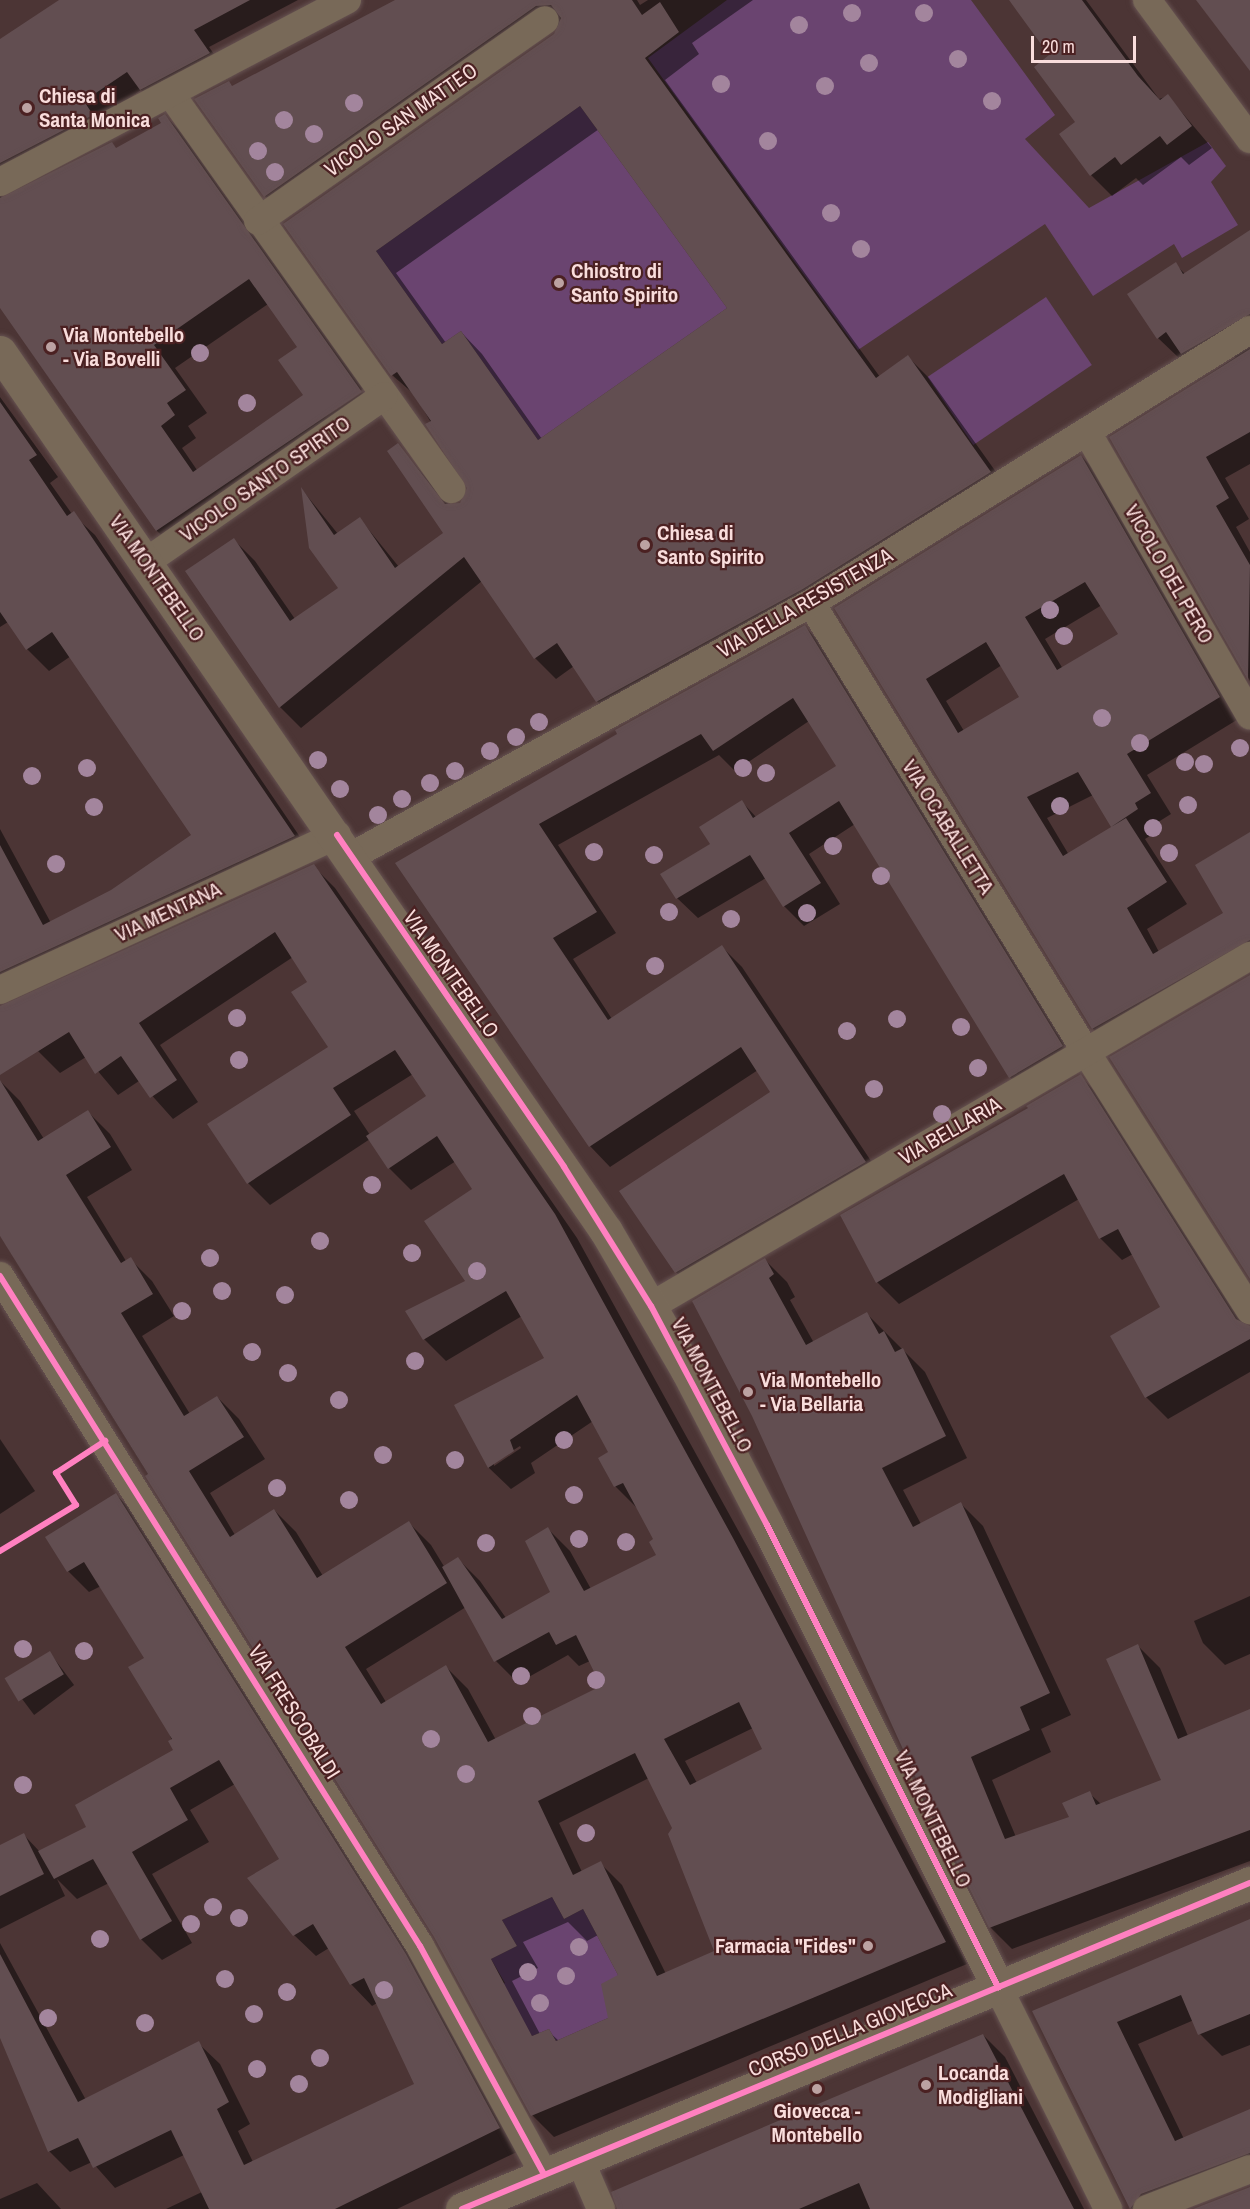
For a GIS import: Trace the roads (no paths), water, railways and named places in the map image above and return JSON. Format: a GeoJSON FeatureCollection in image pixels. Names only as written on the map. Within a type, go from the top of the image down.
{"type":"FeatureCollection","features":[{"type":"Feature","properties":{"kind":"street"},"geometry":{"type":"LineString","coordinates":[[0,182],[348,0]]}},
{"type":"Feature","properties":{"kind":"street"},"geometry":{"type":"LineString","coordinates":[[1147,0],[1250,139]]}},
{"type":"Feature","properties":{"kind":"street","name":"VICOLO SAN MATTEO"},"geometry":{"type":"LineString","coordinates":[[258,220],[545,20]]}},
{"type":"Feature","properties":{"kind":"street"},"geometry":{"type":"LineString","coordinates":[[170,93],[451,489]]}},
{"type":"Feature","properties":{"kind":"street","name":"VIA DELLA RESISTENZA"},"geometry":{"type":"LineString","coordinates":[[344,846],[811,603],[1250,330]]}},
{"type":"Feature","properties":{"kind":"street","name":"VIA MONTEBELLO"},"geometry":{"type":"LineString","coordinates":[[0,352],[564,1167],[651,1306],[767,1525],[998,1987]]}},
{"type":"Feature","properties":{"kind":"street","name":"VICOLO SANTO SPIRITO"},"geometry":{"type":"LineString","coordinates":[[146,562],[384,396]]}},
{"type":"Feature","properties":{"kind":"street","name":"VICOLO DEL PERO"},"geometry":{"type":"LineString","coordinates":[[1087,432],[1250,716]]}},
{"type":"Feature","properties":{"kind":"street","name":"VIA OCABALLETTA"},"geometry":{"type":"LineString","coordinates":[[811,603],[1086,1052],[1250,1310]]}},
{"type":"Feature","properties":{"kind":"street","name":"VIA MENTANA"},"geometry":{"type":"LineString","coordinates":[[0,990],[344,846]]}},
{"type":"Feature","properties":{"kind":"street","name":"VIA BELLARIA"},"geometry":{"type":"LineString","coordinates":[[651,1306],[1250,956]]}},
{"type":"Feature","properties":{"kind":"street","name":"VIA FRESCOBALDI"},"geometry":{"type":"LineString","coordinates":[[0,1276],[420,1946],[544,2174]]}},
{"type":"Feature","properties":{"kind":"street","name":"CORSO DELLA GIOVECCA"},"geometry":{"type":"LineString","coordinates":[[462,2209],[1250,1883]]}},
{"type":"Feature","properties":{"kind":"street"},"geometry":{"type":"LineString","coordinates":[[998,1987],[1108,2209]]}},
{"type":"Feature","properties":{"kind":"street"},"geometry":{"type":"LineString","coordinates":[[580,2160],[601,2209]]}},
{"type":"Feature","properties":{"kind":"street"},"geometry":{"type":"LineString","coordinates":[[1147,2209],[1250,2169]]}},
{"type":"Feature","properties":{"kind":"place","name":"Chiesa di Santa Monica"},"geometry":{"type":"Point","coordinates":[27,108]}},
{"type":"Feature","properties":{"kind":"place","name":"Chiostro di Santo Spirito"},"geometry":{"type":"Point","coordinates":[559,283]}},
{"type":"Feature","properties":{"kind":"place","name":"Via Montebello - Via Bovelli"},"geometry":{"type":"Point","coordinates":[51,347]}},
{"type":"Feature","properties":{"kind":"place","name":"Chiesa di Santo Spirito"},"geometry":{"type":"Point","coordinates":[645,545]}},
{"type":"Feature","properties":{"kind":"place","name":"Via Montebello - Via Bellaria"},"geometry":{"type":"Point","coordinates":[748,1392]}},
{"type":"Feature","properties":{"kind":"place","name":"Farmacia \"Fides\""},"geometry":{"type":"Point","coordinates":[868,1946]}},
{"type":"Feature","properties":{"kind":"place","name":"Locanda Modigliani"},"geometry":{"type":"Point","coordinates":[926,2085]}},
{"type":"Feature","properties":{"kind":"place","name":"Giovecca - Montebello"},"geometry":{"type":"Point","coordinates":[817,2089]}}]}
